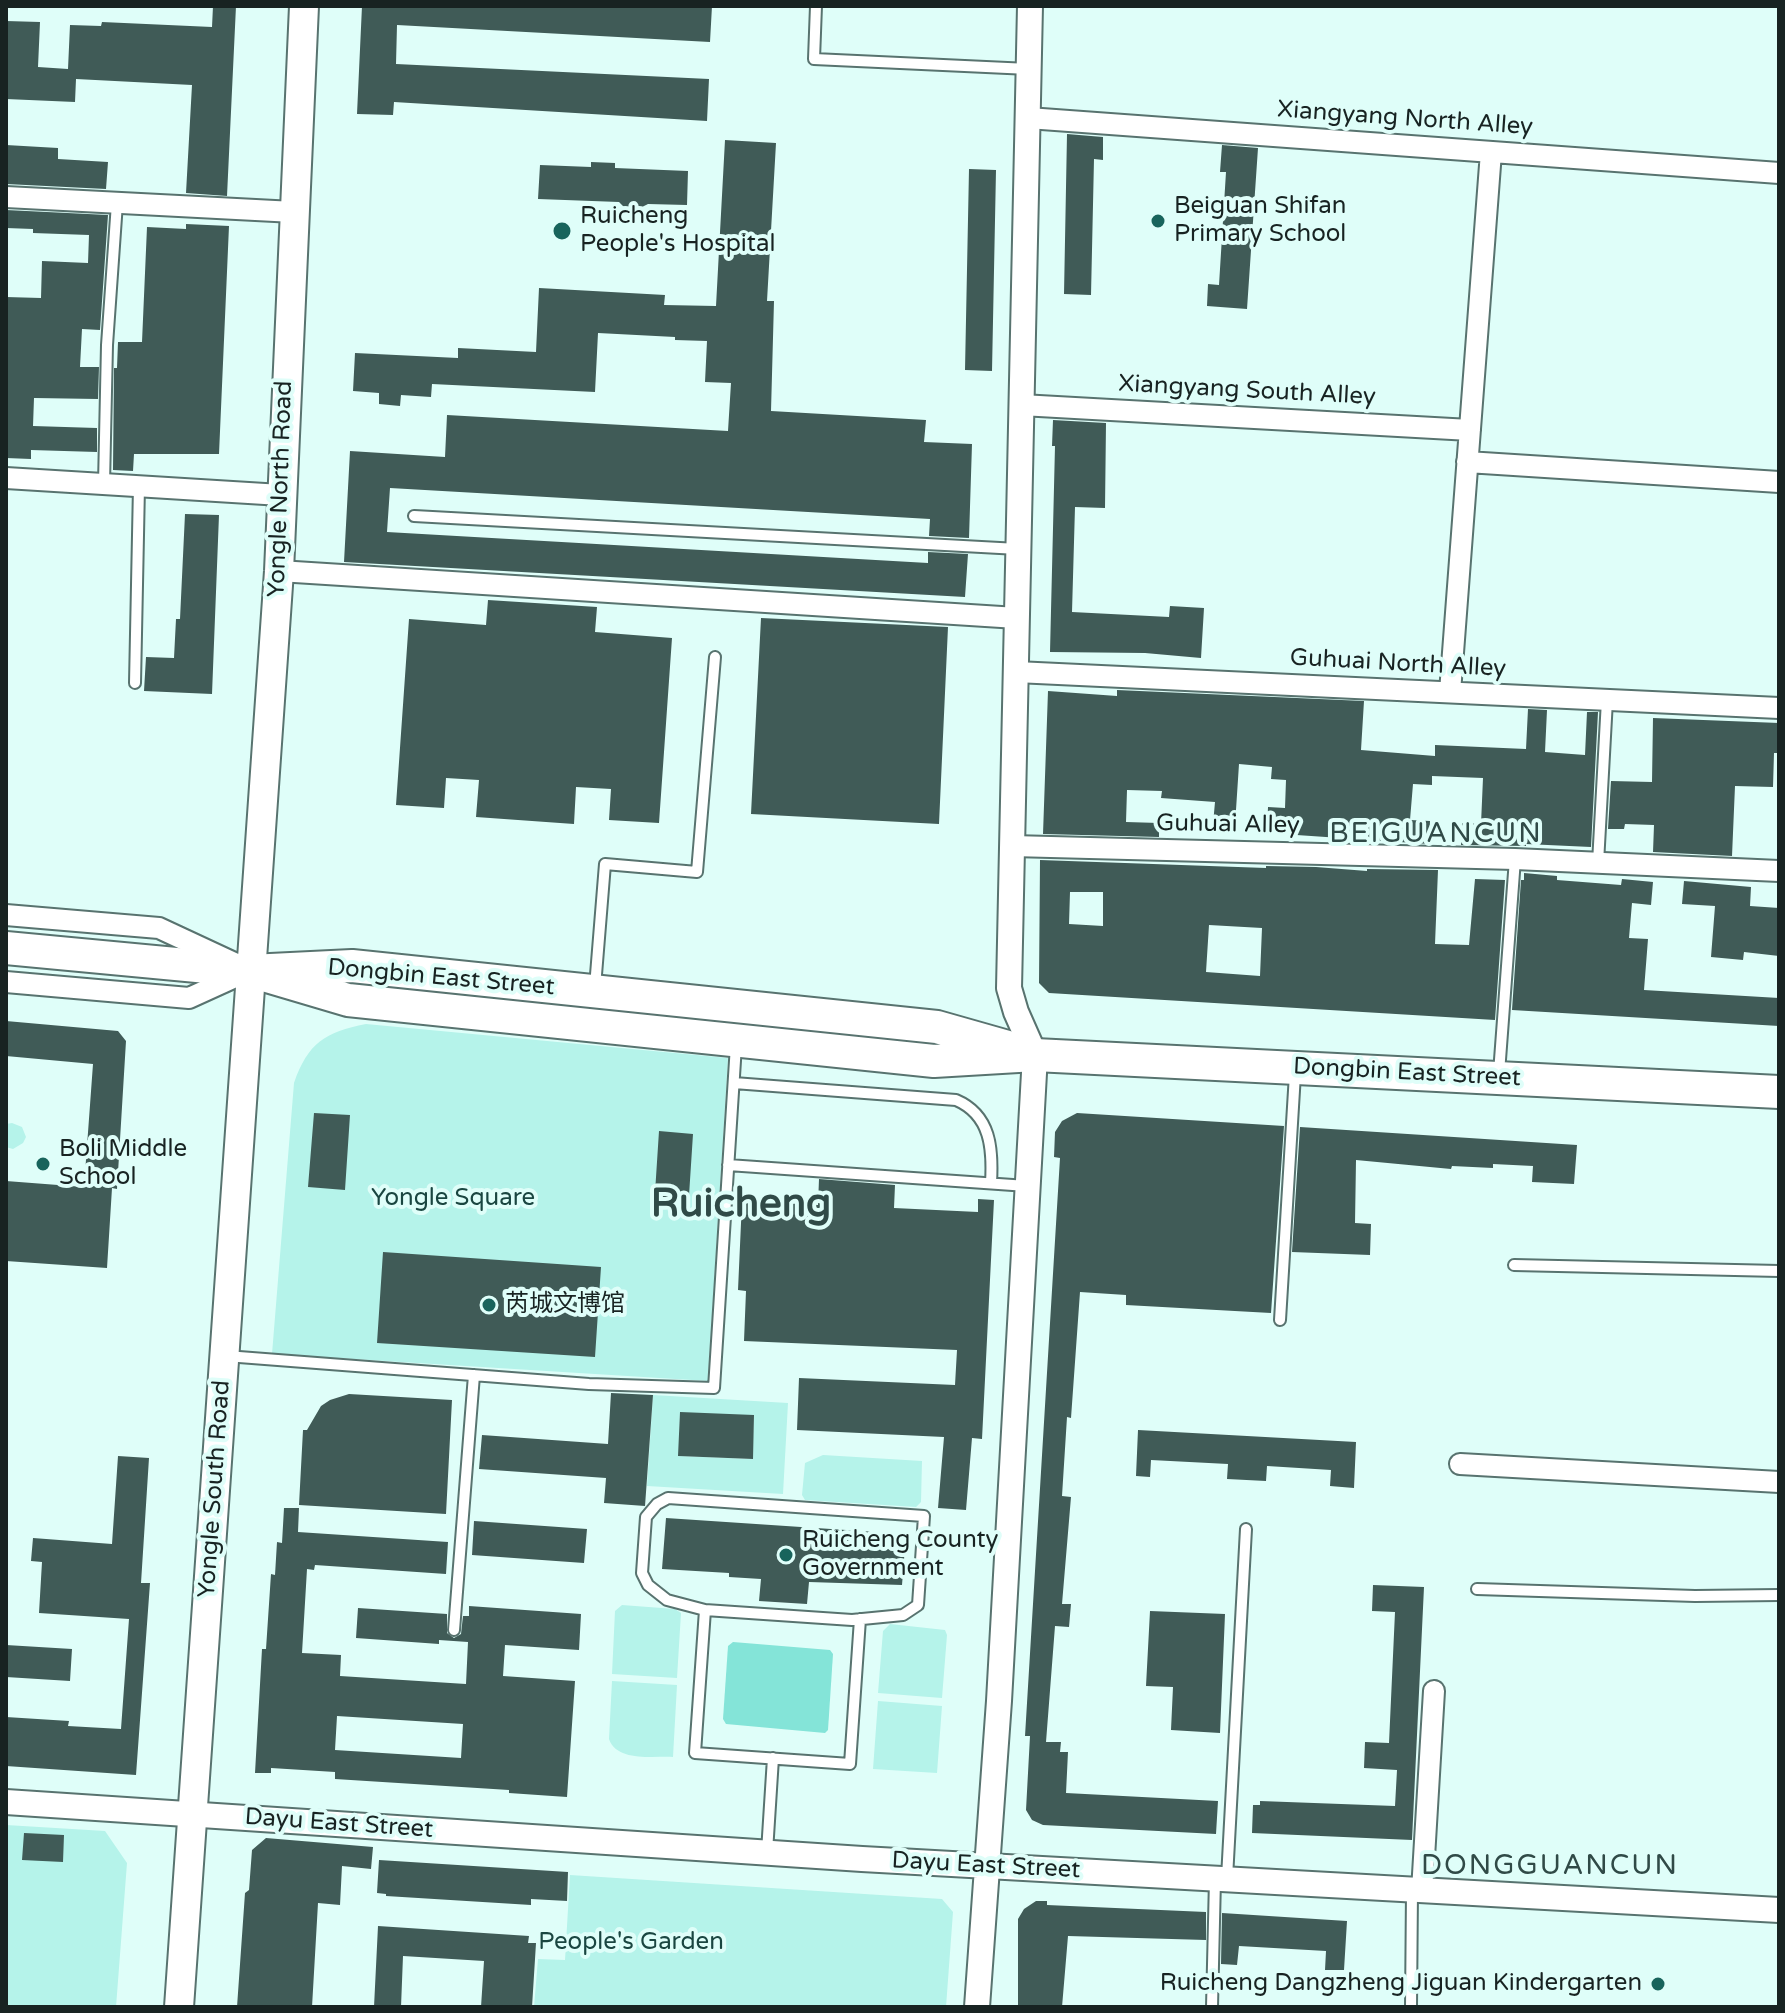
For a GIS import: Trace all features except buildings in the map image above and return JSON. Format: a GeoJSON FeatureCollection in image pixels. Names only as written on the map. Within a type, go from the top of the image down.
{"type":"FeatureCollection","features":[{"type":"Feature","properties":{"kind":"main road","name":"Yongle North Road"},"geometry":{"type":"LineString","coordinates":[[250,971],[279,571],[304,6]]}},
{"type":"Feature","properties":{"kind":"main road"},"geometry":{"type":"LineString","coordinates":[[6,948],[250,971]]}},
{"type":"Feature","properties":{"kind":"main road","name":"Dongbin East Street"},"geometry":{"type":"LineString","coordinates":[[250,971],[352,966],[937,1027],[1035,1055]]}},
{"type":"Feature","properties":{"kind":"main road","name":"Dongbin East Street"},"geometry":{"type":"LineString","coordinates":[[250,971],[348,1000],[934,1061],[1035,1055],[1779,1092]]}},
{"type":"Feature","properties":{"kind":"main road","name":"Yongle South Road"},"geometry":{"type":"LineString","coordinates":[[179,2007],[250,971]]}},
{"type":"Feature","properties":{"kind":"street"},"geometry":{"type":"LineString","coordinates":[[977,2007],[1000,1685],[1035,1055],[1009,988],[1030,6]]}},
{"type":"Feature","properties":{"kind":"street","name":"Xiangyang North Alley"},"geometry":{"type":"LineString","coordinates":[[1028,118],[1779,173]]}},
{"type":"Feature","properties":{"kind":"street"},"geometry":{"type":"LineString","coordinates":[[1450,692],[1491,152]]}},
{"type":"Feature","properties":{"kind":"street"},"geometry":{"type":"LineString","coordinates":[[6,197],[294,212]]}},
{"type":"Feature","properties":{"kind":"street","name":"Xiangyang South Alley"},"geometry":{"type":"LineString","coordinates":[[1021,405],[1470,430]]}},
{"type":"Feature","properties":{"kind":"street"},"geometry":{"type":"LineString","coordinates":[[1467,462],[1779,482]]}},
{"type":"Feature","properties":{"kind":"street"},"geometry":{"type":"LineString","coordinates":[[6,478],[281,495]]}},
{"type":"Feature","properties":{"kind":"street"},"geometry":{"type":"LineString","coordinates":[[279,571],[1017,618]]}},
{"type":"Feature","properties":{"kind":"street","name":"Guhuai North Alley"},"geometry":{"type":"LineString","coordinates":[[1016,672],[1779,708]]}},
{"type":"Feature","properties":{"kind":"street","name":"Guhuai Alley"},"geometry":{"type":"LineString","coordinates":[[1012,846],[1515,859],[1779,871]]}},
{"type":"Feature","properties":{"kind":"street"},"geometry":{"type":"LineString","coordinates":[[6,915],[159,928],[250,971]]}},
{"type":"Feature","properties":{"kind":"street"},"geometry":{"type":"LineString","coordinates":[[6,982],[189,998],[250,971]]}},
{"type":"Feature","properties":{"kind":"street"},"geometry":{"type":"LineString","coordinates":[[1460,1464],[1779,1482]]}},
{"type":"Feature","properties":{"kind":"street"},"geometry":{"type":"LineString","coordinates":[[1417,1891],[1434,1691]]}},
{"type":"Feature","properties":{"kind":"street","name":"Dayu East Street"},"geometry":{"type":"LineString","coordinates":[[6,1802],[767,1853],[1779,1910]]}},
{"type":"Feature","properties":{"kind":"lane"},"geometry":{"type":"LineString","coordinates":[[816,6],[814,59],[1029,69]]}},
{"type":"Feature","properties":{"kind":"lane"},"geometry":{"type":"LineString","coordinates":[[104,484],[107,345],[117,203]]}},
{"type":"Feature","properties":{"kind":"lane"},"geometry":{"type":"LineString","coordinates":[[135,683],[139,486]]}},
{"type":"Feature","properties":{"kind":"lane"},"geometry":{"type":"LineString","coordinates":[[414,516],[1018,549]]}},
{"type":"Feature","properties":{"kind":"lane"},"geometry":{"type":"LineString","coordinates":[[594,991],[605,864],[697,872],[715,657]]}},
{"type":"Feature","properties":{"kind":"lane"},"geometry":{"type":"LineString","coordinates":[[1598,863],[1607,700]]}},
{"type":"Feature","properties":{"kind":"lane"},"geometry":{"type":"LineString","coordinates":[[1499,1077],[1515,859]]}},
{"type":"Feature","properties":{"kind":"lane"},"geometry":{"type":"LineString","coordinates":[[224,1356],[589,1384],[714,1388],[737,1040]]}},
{"type":"Feature","properties":{"kind":"lane"},"geometry":{"type":"LineString","coordinates":[[1280,1320],[1295,1068]]}},
{"type":"Feature","properties":{"kind":"lane"},"geometry":{"type":"LineString","coordinates":[[734,1083],[956,1100],[972,1109],[985,1124],[992,1162],[991,1183]]}},
{"type":"Feature","properties":{"kind":"lane"},"geometry":{"type":"LineString","coordinates":[[728,1165],[1027,1186]]}},
{"type":"Feature","properties":{"kind":"lane"},"geometry":{"type":"LineString","coordinates":[[1514,1265],[1779,1271]]}},
{"type":"Feature","properties":{"kind":"lane"},"geometry":{"type":"LineString","coordinates":[[454,1630],[474,1375]]}},
{"type":"Feature","properties":{"kind":"lane"},"geometry":{"type":"LineString","coordinates":[[668,1498],[924,1516],[918,1605],[903,1615],[860,1619],[705,1610],[667,1600],[654,1591],[642,1573],[646,1517],[668,1498]]}},
{"type":"Feature","properties":{"kind":"lane"},"geometry":{"type":"LineString","coordinates":[[1212,2007],[1246,1529]]}},
{"type":"Feature","properties":{"kind":"lane"},"geometry":{"type":"LineString","coordinates":[[1477,1589],[1695,1596],[1779,1595]]}},
{"type":"Feature","properties":{"kind":"lane"},"geometry":{"type":"LineString","coordinates":[[705,1610],[695,1753],[850,1764],[860,1619]]}},
{"type":"Feature","properties":{"kind":"lane"},"geometry":{"type":"LineString","coordinates":[[767,1853],[773,1758]]}},
{"type":"Feature","properties":{"kind":"lane"},"geometry":{"type":"LineString","coordinates":[[1411,2007],[1417,1891]]}},
{"type":"Feature","properties":{"kind":"green space","name":"Yongle Square"},"geometry":{"type":"Polygon","coordinates":[[[366,1024],[728,1058],[708,1381],[272,1354],[294,1083],[305,1058],[320,1042],[339,1031],[366,1024]]]}},
{"type":"Feature","properties":{"kind":"green space"},"geometry":{"type":"Polygon","coordinates":[[[6,1124],[22,1127],[26,1137],[13,1149],[6,1147],[6,1124]]]}},
{"type":"Feature","properties":{"kind":"green space"},"geometry":{"type":"Polygon","coordinates":[[[653,1395],[788,1403],[783,1494],[647,1486],[653,1395]],[[680,1413],[679,1456],[752,1459],[754,1416],[680,1413]]]}},
{"type":"Feature","properties":{"kind":"green space"},"geometry":{"type":"Polygon","coordinates":[[[823,1455],[922,1461],[921,1502],[916,1507],[805,1500],[802,1495],[805,1463],[823,1455]]]}},
{"type":"Feature","properties":{"kind":"green space"},"geometry":{"type":"Polygon","coordinates":[[[622,1605],[675,1609],[681,1613],[677,1678],[612,1674],[615,1611],[622,1605]]]}},
{"type":"Feature","properties":{"kind":"green space"},"geometry":{"type":"Polygon","coordinates":[[[890,1624],[945,1630],[942,1698],[878,1693],[883,1631],[890,1624]]]}},
{"type":"Feature","properties":{"kind":"green space"},"geometry":{"type":"Polygon","coordinates":[[[612,1681],[677,1685],[673,1757],[627,1755],[613,1746],[609,1739],[612,1681]]]}},
{"type":"Feature","properties":{"kind":"green space"},"geometry":{"type":"Polygon","coordinates":[[[878,1701],[942,1706],[937,1773],[873,1769],[878,1701]]]}},
{"type":"Feature","properties":{"kind":"green space"},"geometry":{"type":"Polygon","coordinates":[[[6,1825],[105,1831],[127,1863],[116,2007],[6,2007],[6,1825]]]}},
{"type":"Feature","properties":{"kind":"green space","name":"People's Garden"},"geometry":{"type":"Polygon","coordinates":[[[570,1875],[942,1899],[953,1912],[946,2007],[534,2007],[538,1959],[565,1960],[570,1875]]]}},
{"type":"Feature","properties":{"kind":"shaded area"},"geometry":{"type":"Polygon","coordinates":[[[733,1642],[830,1650],[833,1654],[828,1730],[825,1733],[726,1724],[723,1719],[728,1646],[733,1642]]]}},
{"type":"Feature","properties":{"kind":"place","name":"Beiguan Shifan Primary School"},"geometry":{"type":"Point","coordinates":[1158,221]}},
{"type":"Feature","properties":{"kind":"place","name":"Ruicheng People's Hospital"},"geometry":{"type":"Point","coordinates":[562,231]}},
{"type":"Feature","properties":{"kind":"place","name":"Boli Middle School"},"geometry":{"type":"Point","coordinates":[43,1164]}},
{"type":"Feature","properties":{"kind":"place","name":"芮城文博馆"},"geometry":{"type":"Point","coordinates":[489,1305]}},
{"type":"Feature","properties":{"kind":"place","name":"Ruicheng County Government"},"geometry":{"type":"Point","coordinates":[786,1555]}},
{"type":"Feature","properties":{"kind":"place","name":"Ruicheng Dangzheng Jiguan Kindergarten"},"geometry":{"type":"Point","coordinates":[1658,1984]}},
{"type":"Feature","properties":{"kind":"district","name":"BEIGUANCUN"},"geometry":{"type":"Point","coordinates":[1436,835]}},
{"type":"Feature","properties":{"kind":"district","name":"Ruicheng"},"geometry":{"type":"Point","coordinates":[741,1205]}},
{"type":"Feature","properties":{"kind":"district","name":"DONGGUANCUN"},"geometry":{"type":"Point","coordinates":[1550,1867]}}]}
